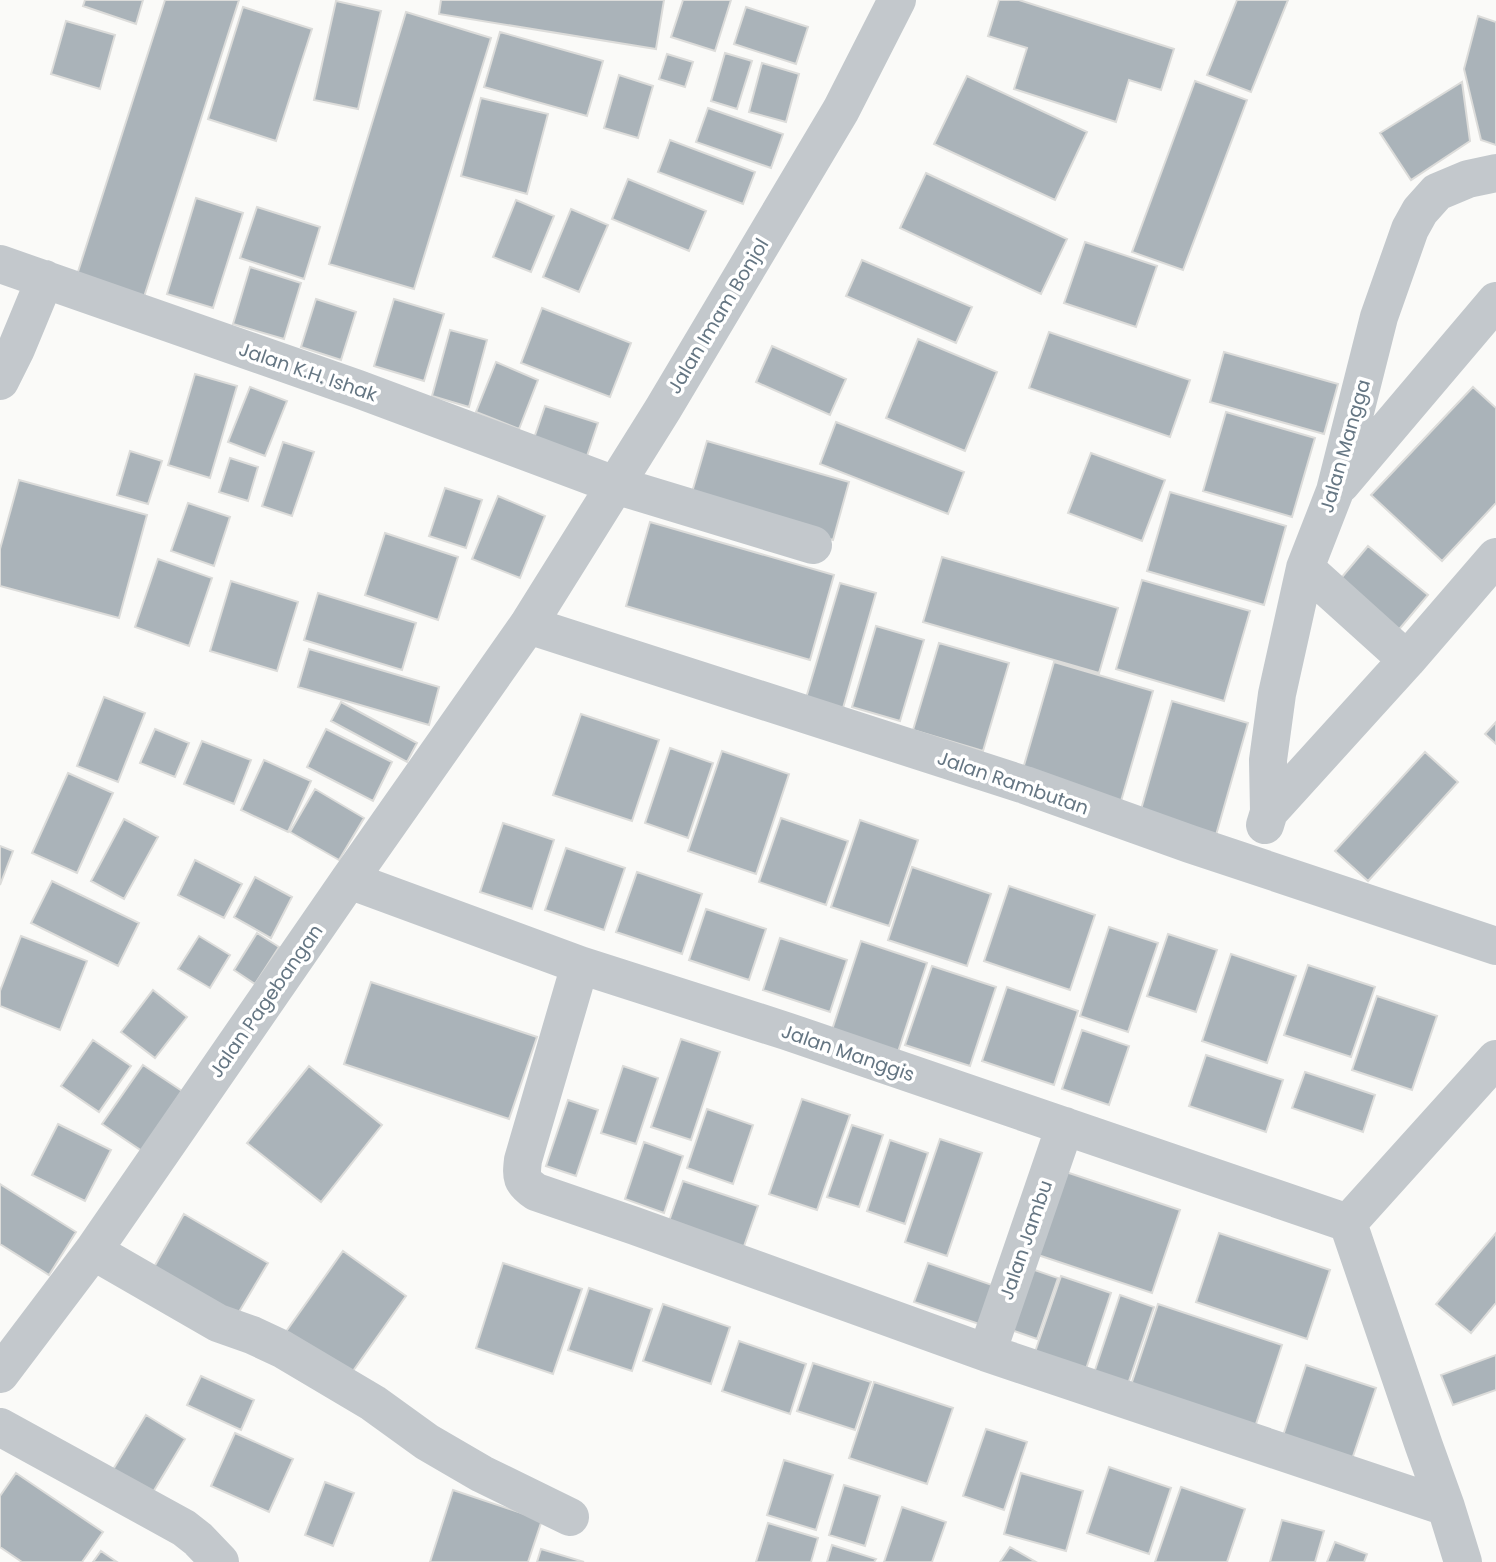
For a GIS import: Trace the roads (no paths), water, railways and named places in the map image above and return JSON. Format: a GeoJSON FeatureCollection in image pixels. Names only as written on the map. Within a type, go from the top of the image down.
{"type":"FeatureCollection","features":[{"type":"Feature","properties":{"kind":"street","name":"Jalan Imam Bonjol"},"geometry":{"type":"LineString","coordinates":[[528,625],[670,397],[841,110],[897,0]]}},
{"type":"Feature","properties":{"kind":"street","name":"Jalan Mangga"},"geometry":{"type":"LineString","coordinates":[[1269,812],[1268,760],[1277,694],[1305,568],[1335,491],[1379,317],[1410,229],[1420,211],[1437,192],[1468,179],[1496,173]]}},
{"type":"Feature","properties":{"kind":"street","name":"Jalan K.H. Ishak"},"geometry":{"type":"LineString","coordinates":[[0,264],[358,389],[615,485],[813,545]]}},
{"type":"Feature","properties":{"kind":"street"},"geometry":{"type":"LineString","coordinates":[[0,381],[45,279]]}},
{"type":"Feature","properties":{"kind":"street"},"geometry":{"type":"LineString","coordinates":[[1335,491],[1496,301]]}},
{"type":"Feature","properties":{"kind":"street"},"geometry":{"type":"LineString","coordinates":[[1253,864],[1269,812],[1496,557]]}},
{"type":"Feature","properties":{"kind":"street"},"geometry":{"type":"LineString","coordinates":[[1305,568],[1407,660]]}},
{"type":"Feature","properties":{"kind":"street","name":"Jalan Rambutan"},"geometry":{"type":"LineString","coordinates":[[528,625],[1024,785],[1190,844],[1496,946]]}},
{"type":"Feature","properties":{"kind":"street","name":"Jalan Pagebangan"},"geometry":{"type":"LineString","coordinates":[[0,1374],[13,1330],[93,1251],[528,625]]}},
{"type":"Feature","properties":{"kind":"street","name":"Jalan Manggis"},"geometry":{"type":"LineString","coordinates":[[349,880],[580,965],[786,1031],[1348,1223]]}},
{"type":"Feature","properties":{"kind":"street"},"geometry":{"type":"LineString","coordinates":[[580,965],[523,1160],[522,1175],[525,1185],[536,1192],[987,1353],[1446,1507]]}},
{"type":"Feature","properties":{"kind":"street"},"geometry":{"type":"LineString","coordinates":[[1463,1562],[1348,1223],[1496,1059]]}},
{"type":"Feature","properties":{"kind":"street","name":"Jalan Jambu"},"geometry":{"type":"LineString","coordinates":[[987,1353],[1065,1126]]}},
{"type":"Feature","properties":{"kind":"street"},"geometry":{"type":"LineString","coordinates":[[93,1251],[218,1324],[252,1335],[282,1349],[373,1403],[427,1442],[471,1468],[570,1517]]}},
{"type":"Feature","properties":{"kind":"street"},"geometry":{"type":"LineString","coordinates":[[0,1427],[184,1528],[220,1562]]}}]}
